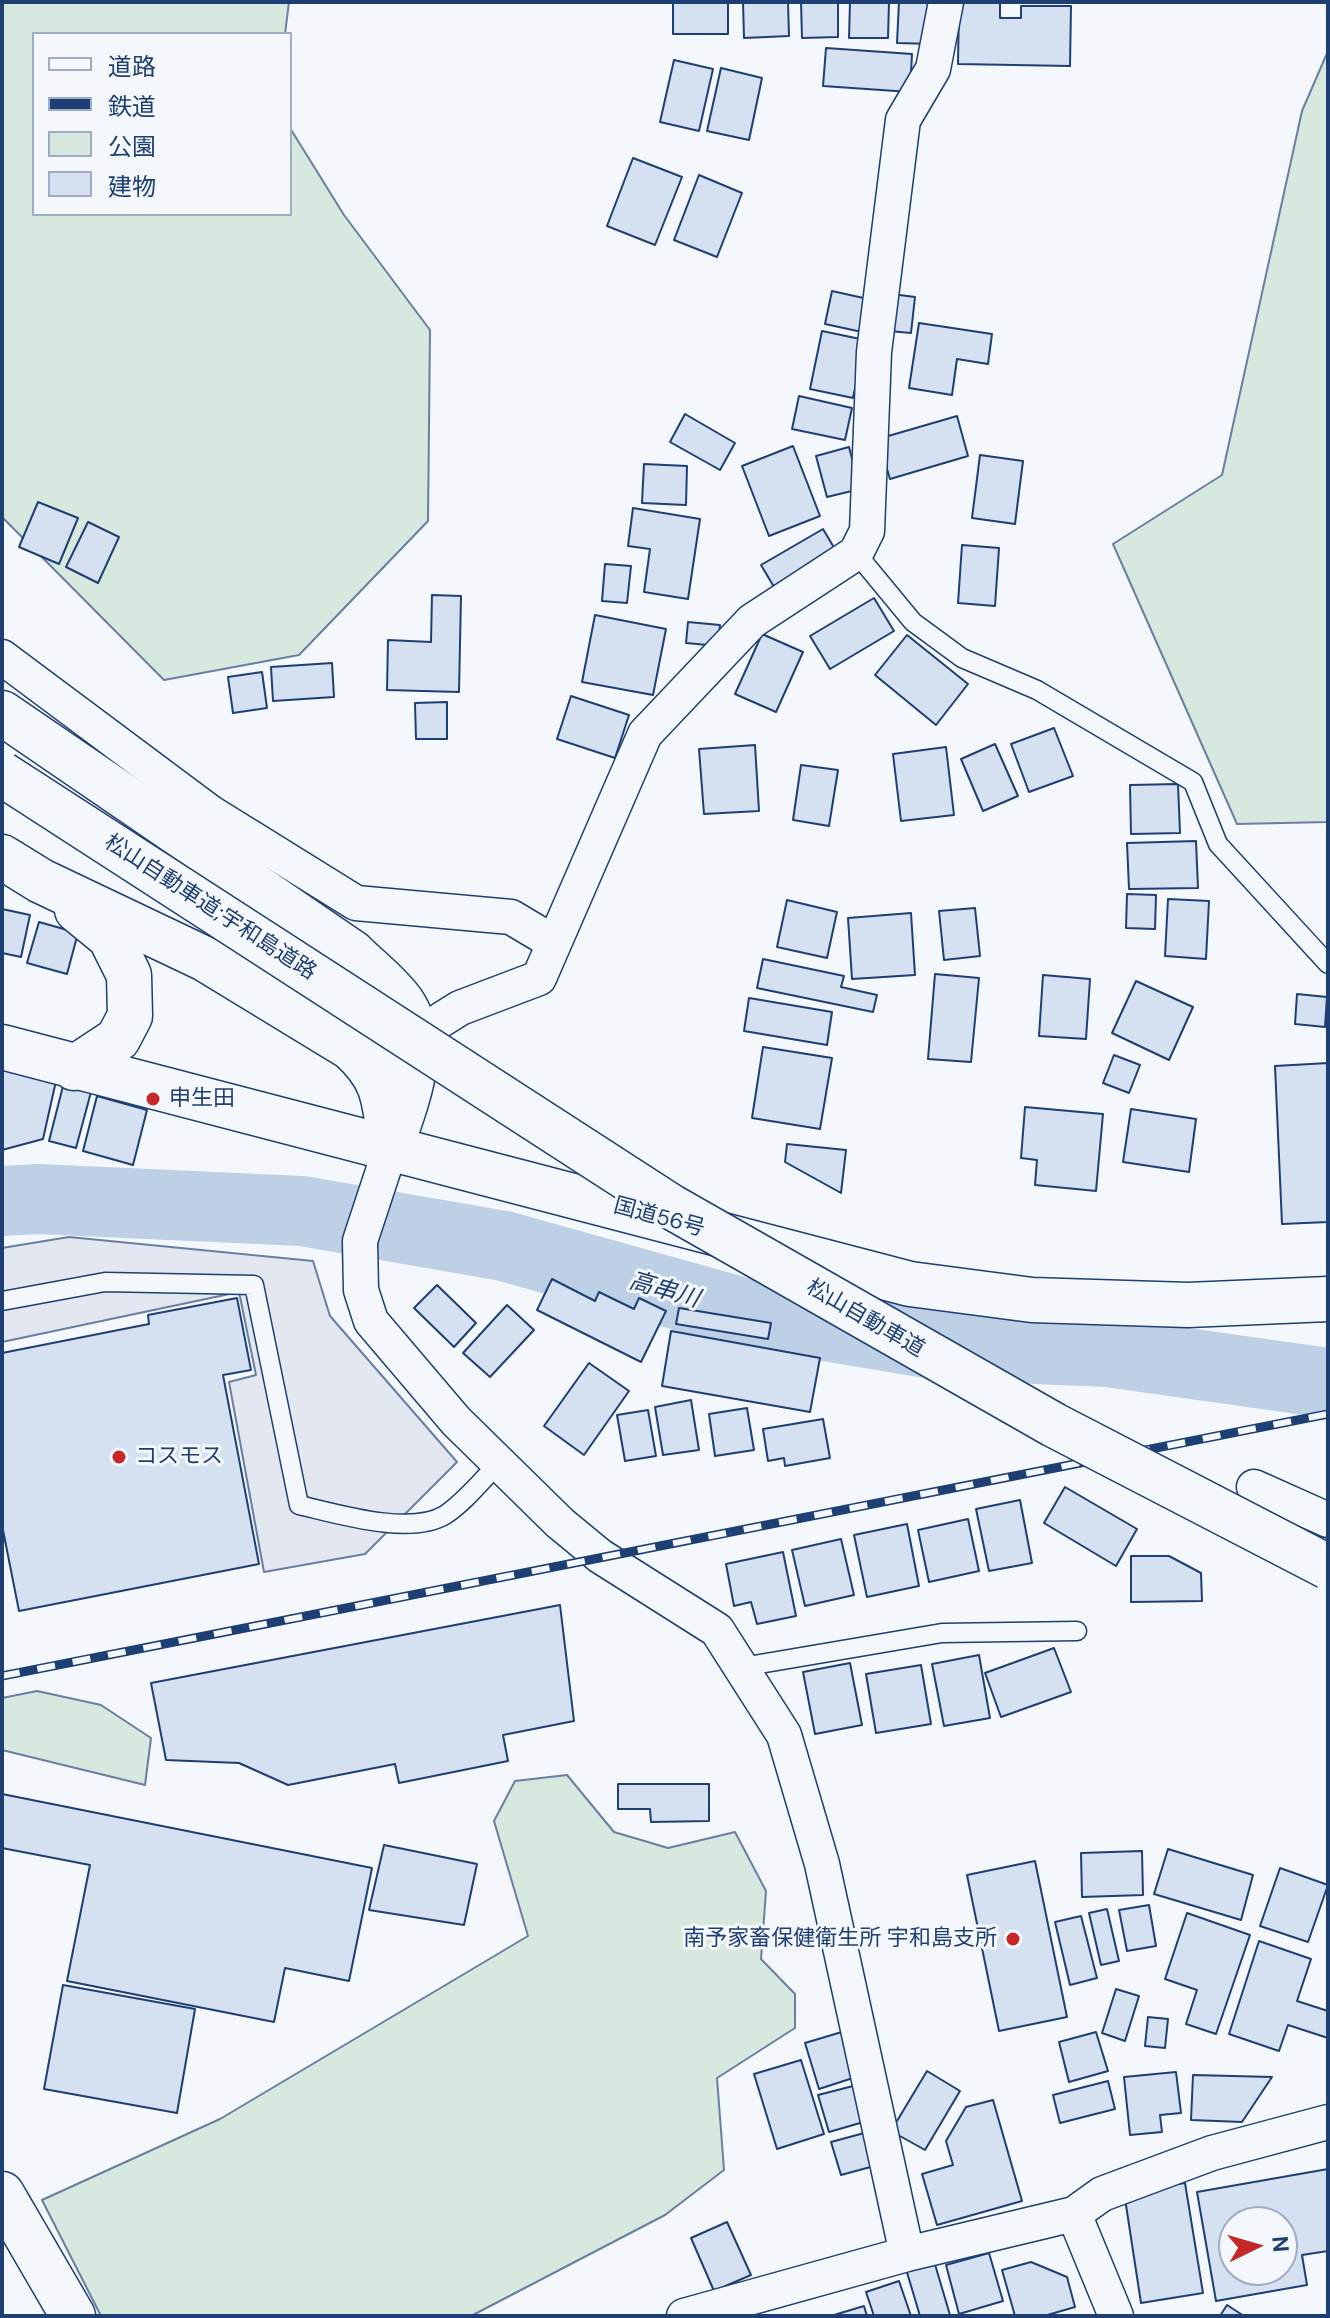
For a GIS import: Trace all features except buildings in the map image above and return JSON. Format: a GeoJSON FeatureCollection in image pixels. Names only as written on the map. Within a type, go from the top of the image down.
{"type":"FeatureCollection","features":[{"type":"Feature","properties":{"kind":"main road"},"geometry":{"type":"LineString","coordinates":[[2,713],[353,953],[403,1003],[417,1040],[413,1081],[391,1147]]}},
{"type":"Feature","properties":{"kind":"main road","name":"松山自動車道;宇和島道路"},"geometry":{"type":"LineString","coordinates":[[2,774],[417,1040]]}},
{"type":"Feature","properties":{"kind":"main road"},"geometry":{"type":"LineString","coordinates":[[2,857],[41,881],[205,959],[310,1021],[369,1065],[382,1086],[391,1147]]}},
{"type":"Feature","properties":{"kind":"main road"},"geometry":{"type":"LineString","coordinates":[[41,881],[110,937],[129,975],[130,1016],[118,1039],[74,1068]]}},
{"type":"Feature","properties":{"kind":"main road","name":"松山自動車道"},"geometry":{"type":"LineString","coordinates":[[417,1040],[670,1206],[858,1316],[1068,1433],[1328,1567]]}},
{"type":"Feature","properties":{"kind":"main road","name":"国道56号"},"geometry":{"type":"LineString","coordinates":[[2,1047],[910,1284],[1032,1300],[1188,1305],[1328,1299]]}},
{"type":"Feature","properties":{"kind":"main road"},"geometry":{"type":"LineString","coordinates":[[2,2194],[73,2316]]}},
{"type":"Feature","properties":{"kind":"street"},"geometry":{"type":"LineString","coordinates":[[369,1065],[417,1040],[460,1008],[539,978],[645,734],[752,621],[856,553],[867,531],[874,352],[903,120],[933,69],[946,2]]}},
{"type":"Feature","properties":{"kind":"street"},"geometry":{"type":"LineString","coordinates":[[2,657],[211,813],[356,903],[511,917],[553,942]]}},
{"type":"Feature","properties":{"kind":"street"},"geometry":{"type":"LineString","coordinates":[[391,1147],[360,1241],[361,1290],[371,1321],[456,1421],[600,1556],[717,1630],[784,1735],[822,1864],[907,2254]]}},
{"type":"Feature","properties":{"kind":"street"},"geometry":{"type":"LineString","coordinates":[[1254,1487],[1328,1520]]}},
{"type":"Feature","properties":{"kind":"street"},"geometry":{"type":"LineString","coordinates":[[684,2316],[907,2254],[1074,2214],[1102,2194],[1212,2153],[1328,2122]]}},
{"type":"Feature","properties":{"kind":"street"},"geometry":{"type":"LineString","coordinates":[[1074,2214],[1116,2316]]}},
{"type":"Feature","properties":{"kind":"lane"},"geometry":{"type":"LineString","coordinates":[[856,553],[913,622],[962,658],[1037,690],[1193,782],[1218,844],[1328,964]]}},
{"type":"Feature","properties":{"kind":"lane"},"geometry":{"type":"LineString","coordinates":[[2,1301],[105,1282],[254,1285],[299,1505],[351,1517],[423,1525],[447,1514],[499,1463]]}},
{"type":"Feature","properties":{"kind":"lane"},"geometry":{"type":"LineString","coordinates":[[742,1667],[942,1633],[1077,1631]]}},
{"type":"Feature","properties":{"kind":"green space"},"geometry":{"type":"Polygon","coordinates":[[[2,2],[289,2],[285,32],[32,32],[32,216],[292,216],[292,131],[344,215],[430,330],[428,521],[299,655],[164,680],[2,517],[2,2]]]}},
{"type":"Feature","properties":{"kind":"green space"},"geometry":{"type":"Polygon","coordinates":[[[1328,51],[1328,822],[1237,824],[1113,544],[1222,475],[1302,111],[1328,51]]]}},
{"type":"Feature","properties":{"kind":"green space"},"geometry":{"type":"Polygon","coordinates":[[[37,1691],[101,1705],[151,1738],[145,1785],[2,1750],[2,1698],[37,1691]]]}},
{"type":"Feature","properties":{"kind":"green space"},"geometry":{"type":"Polygon","coordinates":[[[567,1775],[614,1832],[668,1848],[735,1832],[766,1891],[761,1959],[795,1994],[795,2028],[717,2078],[724,2170],[665,2215],[471,2316],[101,2316],[42,2200],[220,2119],[528,1936],[494,1821],[515,1781],[567,1775]]]}},
{"type":"Feature","properties":{"kind":"shaded area"},"geometry":{"type":"Polygon","coordinates":[[[69,1237],[313,1261],[330,1316],[457,1462],[365,1554],[264,1572],[229,1382],[256,1375],[239,1292],[2,1342],[2,1248],[69,1237]]]}},
{"type":"Feature","properties":{"kind":"waterway","name":"高串川"},"geometry":{"type":"LineString","coordinates":[[2,1201],[38,1199],[302,1211],[504,1246],[740,1312],[939,1345],[1108,1352],[1328,1383]]}},
{"type":"Feature","properties":{"kind":"railway"},"geometry":{"type":"LineString","coordinates":[[2,1676],[1328,1414]]}},
{"type":"Feature","properties":{"kind":"place","name":"申生田"},"geometry":{"type":"Point","coordinates":[153,1099]}},
{"type":"Feature","properties":{"kind":"place","name":"コスモス"},"geometry":{"type":"Point","coordinates":[119,1457]}},
{"type":"Feature","properties":{"kind":"place","name":"南予家畜保健衛生所 宇和島支所"},"geometry":{"type":"Point","coordinates":[1013,1939]}}]}
